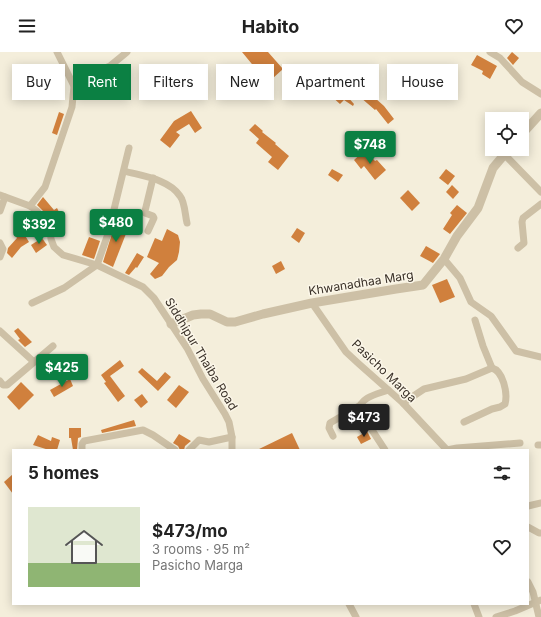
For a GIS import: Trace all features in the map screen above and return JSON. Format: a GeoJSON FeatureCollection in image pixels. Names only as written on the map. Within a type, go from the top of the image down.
{"type":"FeatureCollection","features":[{"type":"Feature","properties":{"kind":"street"},"geometry":{"type":"LineString","coordinates":[[57,52],[73,84]]}},
{"type":"Feature","properties":{"kind":"street"},"geometry":{"type":"LineString","coordinates":[[112,64],[127,52]]}},
{"type":"Feature","properties":{"kind":"street"},"geometry":{"type":"LineString","coordinates":[[490,52],[500,58],[522,82],[541,94]]}},
{"type":"Feature","properties":{"kind":"street"},"geometry":{"type":"LineString","coordinates":[[30,206],[45,187],[72,107],[73,96]]}},
{"type":"Feature","properties":{"kind":"street"},"geometry":{"type":"LineString","coordinates":[[529,126],[541,113]]}},
{"type":"Feature","properties":{"kind":"street"},"geometry":{"type":"LineString","coordinates":[[32,303],[64,288],[97,265],[108,234],[129,148]]}},
{"type":"Feature","properties":{"kind":"street","name":"Khwanadhaa Marg"},"geometry":{"type":"LineString","coordinates":[[171,324],[193,315],[201,314],[210,314],[227,322],[235,322],[312,303],[423,285],[444,259],[457,236],[478,208],[493,168],[502,156]]}},
{"type":"Feature","properties":{"kind":"street"},"geometry":{"type":"LineString","coordinates":[[510,156],[541,192]]}},
{"type":"Feature","properties":{"kind":"street"},"geometry":{"type":"LineString","coordinates":[[124,171],[153,178],[173,188],[181,196],[187,223]]}},
{"type":"Feature","properties":{"kind":"street"},"geometry":{"type":"LineString","coordinates":[[148,231],[154,218],[145,211],[153,178]]}},
{"type":"Feature","properties":{"kind":"street"},"geometry":{"type":"LineString","coordinates":[[0,211],[3,196]]}},
{"type":"Feature","properties":{"kind":"street","name":"Siddhipur Thaiba Road"},"geometry":{"type":"LineString","coordinates":[[3,196],[30,206],[46,220],[50,229],[51,240],[57,251],[63,255],[97,265],[143,287],[154,298],[187,348],[203,379],[225,414],[229,422],[232,437],[232,449]]}},
{"type":"Feature","properties":{"kind":"street"},"geometry":{"type":"LineString","coordinates":[[518,248],[524,243],[523,218],[541,204]]}},
{"type":"Feature","properties":{"kind":"street"},"geometry":{"type":"LineString","coordinates":[[0,243],[3,249],[0,258]]}},
{"type":"Feature","properties":{"kind":"street"},"geometry":{"type":"LineString","coordinates":[[444,259],[460,278],[471,302],[491,316],[516,351],[541,357]]}},
{"type":"Feature","properties":{"kind":"street","name":"Pasicho Marga"},"geometry":{"type":"LineString","coordinates":[[312,303],[346,352],[403,403],[446,449]]}},
{"type":"Feature","properties":{"kind":"street"},"geometry":{"type":"LineString","coordinates":[[475,320],[492,368]]}},
{"type":"Feature","properties":{"kind":"street"},"geometry":{"type":"LineString","coordinates":[[0,331],[34,362]]}},
{"type":"Feature","properties":{"kind":"street"},"geometry":{"type":"LineString","coordinates":[[0,381],[3,385],[7,385],[53,346]]}},
{"type":"Feature","properties":{"kind":"street"},"geometry":{"type":"LineString","coordinates":[[403,403],[424,389],[466,379],[492,368],[497,369],[500,372],[506,399],[505,404],[464,422]]}},
{"type":"Feature","properties":{"kind":"street"},"geometry":{"type":"LineString","coordinates":[[334,436],[329,428],[330,423],[359,406],[366,398],[388,390]]}},
{"type":"Feature","properties":{"kind":"street"},"geometry":{"type":"LineString","coordinates":[[359,406],[359,410],[384,449]]}},
{"type":"Feature","properties":{"kind":"street"},"geometry":{"type":"LineString","coordinates":[[82,449],[82,444],[84,442],[143,430],[153,434],[174,449]]}},
{"type":"Feature","properties":{"kind":"street"},"geometry":{"type":"LineString","coordinates":[[190,449],[199,440],[208,442],[232,437]]}},
{"type":"Feature","properties":{"kind":"street"},"geometry":{"type":"LineString","coordinates":[[452,449],[520,443]]}},
{"type":"Feature","properties":{"kind":"street"},"geometry":{"type":"LineString","coordinates":[[529,506],[541,503]]}},
{"type":"Feature","properties":{"kind":"street"},"geometry":{"type":"LineString","coordinates":[[529,528],[541,533]]}},
{"type":"Feature","properties":{"kind":"street"},"geometry":{"type":"LineString","coordinates":[[529,584],[538,601],[539,617]]}},
{"type":"Feature","properties":{"kind":"street"},"geometry":{"type":"LineString","coordinates":[[350,605],[356,617]]}},
{"type":"Feature","properties":{"kind":"street"},"geometry":{"type":"LineString","coordinates":[[474,605],[479,617]]}},
{"type":"Feature","properties":{"kind":"street"},"geometry":{"type":"LineString","coordinates":[[496,617],[528,605]]}},
{"type":"Feature","properties":{"kind":"building"},"geometry":{"type":"Polygon","coordinates":[[[242,52],[268,52],[282,68],[282,70],[274,77],[274,64],[252,64],[242,52]]]}},
{"type":"Feature","properties":{"kind":"building"},"geometry":{"type":"Polygon","coordinates":[[[512,52],[519,58],[513,65],[507,58],[512,52]]]}},
{"type":"Feature","properties":{"kind":"building"},"geometry":{"type":"Polygon","coordinates":[[[477,55],[497,66],[490,79],[482,74],[483,71],[471,65],[477,55]]]}},
{"type":"Feature","properties":{"kind":"building"},"geometry":{"type":"Polygon","coordinates":[[[336,100],[344,100],[340,104],[336,100]]]}},
{"type":"Feature","properties":{"kind":"building"},"geometry":{"type":"Polygon","coordinates":[[[344,100],[350,100],[354,104],[353,106],[344,100]]]}},
{"type":"Feature","properties":{"kind":"building"},"geometry":{"type":"Polygon","coordinates":[[[363,100],[377,100],[394,119],[388,124],[376,109],[375,110],[363,100]]]}},
{"type":"Feature","properties":{"kind":"building"},"geometry":{"type":"Polygon","coordinates":[[[191,111],[202,128],[195,133],[189,124],[176,132],[180,135],[170,148],[160,140],[174,121],[191,111]]]}},
{"type":"Feature","properties":{"kind":"building"},"geometry":{"type":"Polygon","coordinates":[[[59,112],[64,114],[57,135],[52,133],[59,112]]]}},
{"type":"Feature","properties":{"kind":"building"},"geometry":{"type":"Polygon","coordinates":[[[255,124],[289,156],[278,170],[268,162],[272,157],[256,143],[259,139],[249,130],[255,124]]]}},
{"type":"Feature","properties":{"kind":"building"},"geometry":{"type":"Polygon","coordinates":[[[365,150],[386,170],[375,180],[364,166],[361,169],[354,160],[365,150]]]}},
{"type":"Feature","properties":{"kind":"building"},"geometry":{"type":"Polygon","coordinates":[[[332,169],[343,175],[338,182],[328,175],[332,169]]]}},
{"type":"Feature","properties":{"kind":"building"},"geometry":{"type":"Polygon","coordinates":[[[446,169],[455,176],[448,185],[439,178],[446,169]]]}},
{"type":"Feature","properties":{"kind":"building"},"geometry":{"type":"Polygon","coordinates":[[[452,185],[459,192],[453,199],[446,192],[452,185]]]}},
{"type":"Feature","properties":{"kind":"building"},"geometry":{"type":"Polygon","coordinates":[[[408,190],[420,203],[412,211],[400,198],[408,190]]]}},
{"type":"Feature","properties":{"kind":"building"},"geometry":{"type":"Polygon","coordinates":[[[43,197],[54,210],[57,208],[62,218],[53,223],[47,211],[45,213],[37,205],[43,197]]]}},
{"type":"Feature","properties":{"kind":"building"},"geometry":{"type":"Polygon","coordinates":[[[457,205],[467,213],[450,234],[443,229],[452,215],[450,213],[457,205]]]}},
{"type":"Feature","properties":{"kind":"building"},"geometry":{"type":"Polygon","coordinates":[[[116,221],[129,226],[113,267],[103,262],[116,221]]]}},
{"type":"Feature","properties":{"kind":"building"},"geometry":{"type":"Polygon","coordinates":[[[297,228],[305,233],[299,243],[291,237],[297,228]]]}},
{"type":"Feature","properties":{"kind":"building"},"geometry":{"type":"Polygon","coordinates":[[[21,229],[29,242],[21,247],[12,258],[7,253],[8,248],[17,238],[14,234],[21,229]]]}},
{"type":"Feature","properties":{"kind":"building"},"geometry":{"type":"Polygon","coordinates":[[[167,229],[178,235],[180,242],[179,252],[177,260],[162,276],[155,279],[150,274],[159,263],[147,257],[155,238],[162,241],[167,229]]]}},
{"type":"Feature","properties":{"kind":"building"},"geometry":{"type":"Polygon","coordinates":[[[89,237],[100,241],[94,259],[82,255],[89,237]]]}},
{"type":"Feature","properties":{"kind":"building"},"geometry":{"type":"Polygon","coordinates":[[[42,238],[47,245],[36,253],[31,245],[42,238]]]}},
{"type":"Feature","properties":{"kind":"building"},"geometry":{"type":"Polygon","coordinates":[[[426,246],[440,254],[433,263],[420,256],[426,246]]]}},
{"type":"Feature","properties":{"kind":"building"},"geometry":{"type":"Polygon","coordinates":[[[137,253],[144,257],[137,268],[136,267],[129,275],[125,273],[137,253]]]}},
{"type":"Feature","properties":{"kind":"building"},"geometry":{"type":"Polygon","coordinates":[[[281,261],[285,269],[276,274],[272,266],[281,261]]]}},
{"type":"Feature","properties":{"kind":"building"},"geometry":{"type":"Polygon","coordinates":[[[447,279],[455,297],[440,303],[432,285],[447,279]]]}},
{"type":"Feature","properties":{"kind":"building"},"geometry":{"type":"Polygon","coordinates":[[[18,328],[32,342],[25,347],[18,340],[20,339],[14,331],[18,328]]]}},
{"type":"Feature","properties":{"kind":"building"},"geometry":{"type":"Polygon","coordinates":[[[55,358],[62,371],[52,377],[45,364],[55,358]]]}},
{"type":"Feature","properties":{"kind":"building"},"geometry":{"type":"Polygon","coordinates":[[[120,360],[124,366],[110,376],[125,396],[118,402],[104,383],[106,382],[101,375],[120,360]]]}},
{"type":"Feature","properties":{"kind":"building"},"geometry":{"type":"Polygon","coordinates":[[[142,368],[157,381],[165,372],[171,377],[158,391],[138,372],[142,368]]]}},
{"type":"Feature","properties":{"kind":"building"},"geometry":{"type":"Polygon","coordinates":[[[70,379],[73,386],[54,397],[50,390],[70,379]]]}},
{"type":"Feature","properties":{"kind":"building"},"geometry":{"type":"Polygon","coordinates":[[[21,382],[34,395],[19,410],[7,397],[21,382]]]}},
{"type":"Feature","properties":{"kind":"building"},"geometry":{"type":"Polygon","coordinates":[[[179,385],[189,392],[176,408],[167,400],[179,385]]]}},
{"type":"Feature","properties":{"kind":"building"},"geometry":{"type":"Polygon","coordinates":[[[142,394],[148,402],[141,408],[134,400],[142,394]]]}},
{"type":"Feature","properties":{"kind":"building"},"geometry":{"type":"Polygon","coordinates":[[[134,420],[136,426],[102,433],[101,430],[134,420]]]}},
{"type":"Feature","properties":{"kind":"building"},"geometry":{"type":"Polygon","coordinates":[[[69,428],[81,428],[81,437],[78,438],[77,449],[73,449],[71,438],[69,438],[69,428]]]}},
{"type":"Feature","properties":{"kind":"building"},"geometry":{"type":"Polygon","coordinates":[[[367,431],[371,439],[361,444],[357,437],[367,431]]]}},
{"type":"Feature","properties":{"kind":"building"},"geometry":{"type":"Polygon","coordinates":[[[292,433],[300,449],[259,449],[292,433]]]}},
{"type":"Feature","properties":{"kind":"building"},"geometry":{"type":"Polygon","coordinates":[[[179,434],[191,441],[185,446],[184,449],[180,449],[173,443],[179,434]]]}},
{"type":"Feature","properties":{"kind":"building"},"geometry":{"type":"Polygon","coordinates":[[[38,435],[51,441],[52,437],[60,440],[57,449],[46,449],[33,445],[38,435]]]}},
{"type":"Feature","properties":{"kind":"building"},"geometry":{"type":"Polygon","coordinates":[[[12,475],[12,493],[4,482],[12,475]]]}}]}
